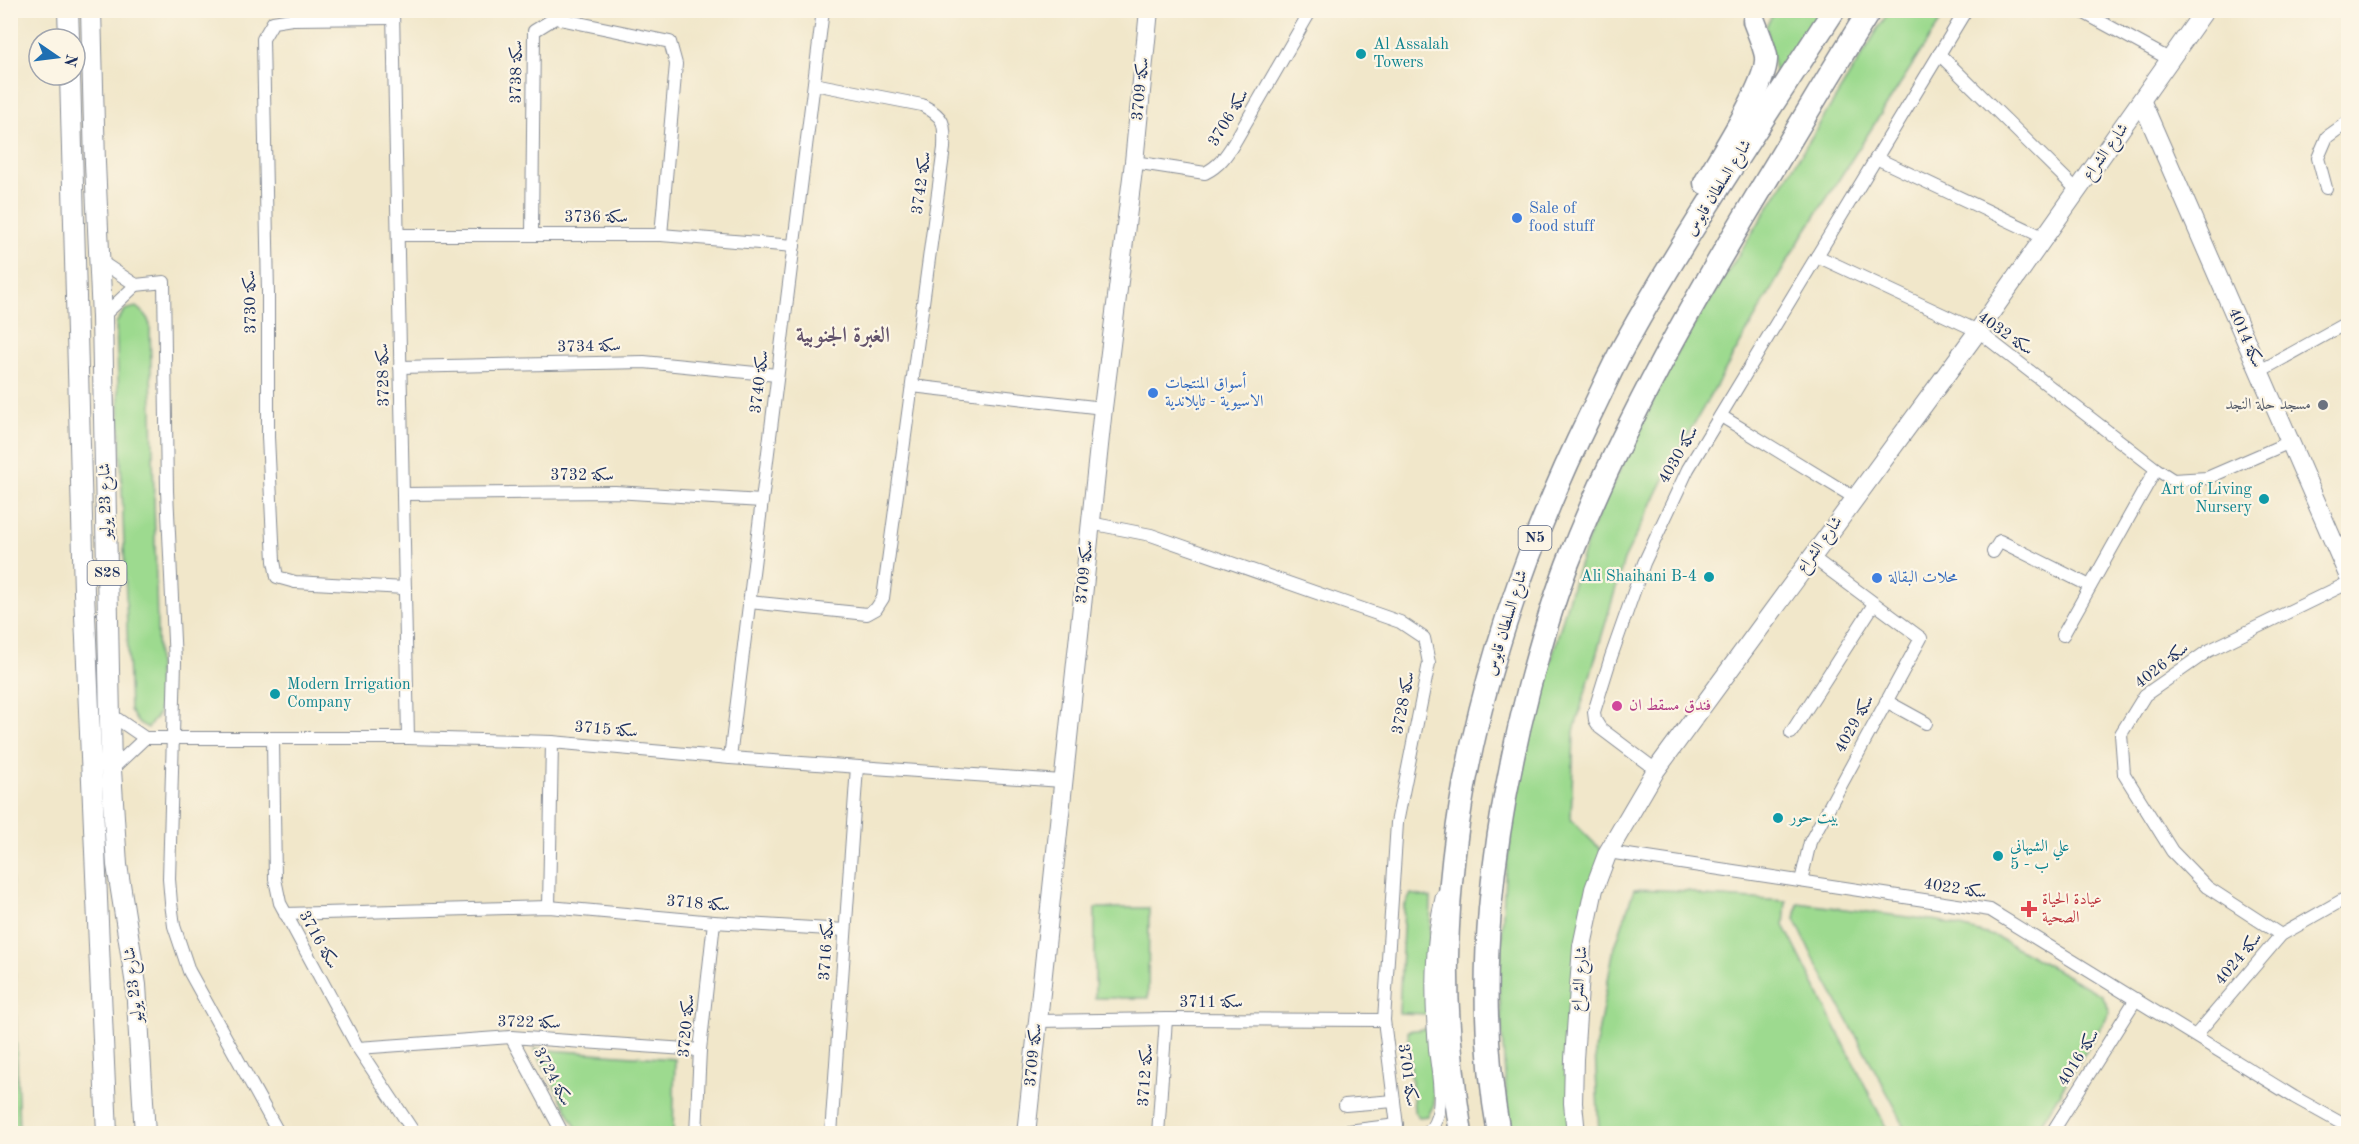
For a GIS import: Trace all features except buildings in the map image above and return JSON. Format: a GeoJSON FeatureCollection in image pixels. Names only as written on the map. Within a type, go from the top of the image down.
{"type":"FeatureCollection","features":[{"type":"Feature","properties":{"kind":"highway","name":"شارع السلطان قابوس"},"geometry":{"type":"LineString","coordinates":[[1461,1134],[1450,1041],[1447,957],[1456,837],[1489,681],[1522,570],[1567,463],[1625,343],[1713,195],[1834,10]]}},
{"type":"Feature","properties":{"kind":"highway","name":"N5"},"geometry":{"type":"LineString","coordinates":[[1499,1134],[1494,1105],[1486,987],[1493,866],[1513,750],[1543,637],[1567,566],[1614,457],[1681,324],[1868,14]]}},
{"type":"Feature","properties":{"kind":"highway"},"geometry":{"type":"LineString","coordinates":[[1625,343],[1684,220],[1754,94],[1764,71],[1766,57],[1757,16]]}},
{"type":"Feature","properties":{"kind":"main road"},"geometry":{"type":"LineString","coordinates":[[68,10],[69,27]]}},
{"type":"Feature","properties":{"kind":"main road","name":"شارع 23 يوليو"},"geometry":{"type":"LineString","coordinates":[[91,10],[102,317],[111,770],[117,865],[136,986],[145,1134]]}},
{"type":"Feature","properties":{"kind":"main road","name":"شارع 23 يوليو"},"geometry":{"type":"LineString","coordinates":[[70,87],[84,592],[109,1134]]}},
{"type":"Feature","properties":{"kind":"main road"},"geometry":{"type":"LineString","coordinates":[[101,1134],[105,1051]]}},
{"type":"Feature","properties":{"kind":"street","name":"سكة 3740"},"geometry":{"type":"LineString","coordinates":[[730,758],[823,10]]}},
{"type":"Feature","properties":{"kind":"street","name":"سكة 3709"},"geometry":{"type":"LineString","coordinates":[[1026,1134],[1090,524],[1134,162],[1149,10]]}},
{"type":"Feature","properties":{"kind":"street","name":"سكة 3706"},"geometry":{"type":"LineString","coordinates":[[1134,162],[1205,173],[1215,168],[1234,143],[1311,10]]}},
{"type":"Feature","properties":{"kind":"street","name":"سكة 4030"},"geometry":{"type":"LineString","coordinates":[[1656,770],[1600,728],[1595,720],[1594,712],[1628,608],[1656,535],[1688,469],[1966,10]]}},
{"type":"Feature","properties":{"kind":"street"},"geometry":{"type":"LineString","coordinates":[[2079,10],[2171,60]]}},
{"type":"Feature","properties":{"kind":"street","name":"شارع الشراع"},"geometry":{"type":"LineString","coordinates":[[1576,1134],[1573,1103],[1574,1059],[1582,946],[1594,889],[1608,852],[1656,770],[1978,331],[2205,10]]}},
{"type":"Feature","properties":{"kind":"street","name":"سكة 3728"},"geometry":{"type":"LineString","coordinates":[[393,14],[408,738]]}},
{"type":"Feature","properties":{"kind":"street","name":"سكة 3730"},"geometry":{"type":"LineString","coordinates":[[393,14],[273,22],[263,39],[268,293],[268,437],[274,561],[277,577],[295,582],[405,588]]}},
{"type":"Feature","properties":{"kind":"street","name":"سكة 3738"},"geometry":{"type":"LineString","coordinates":[[532,235],[534,31],[555,18],[670,42],[676,64],[661,235]]}},
{"type":"Feature","properties":{"kind":"street"},"geometry":{"type":"LineString","coordinates":[[1939,54],[2078,191]]}},
{"type":"Feature","properties":{"kind":"street","name":"سكة 3742"},"geometry":{"type":"LineString","coordinates":[[749,602],[867,614],[876,609],[883,598],[944,148],[945,128],[937,113],[922,105],[814,84]]}},
{"type":"Feature","properties":{"kind":"street","name":"سكة 4014"},"geometry":{"type":"LineString","coordinates":[[2142,102],[2349,575]]}},
{"type":"Feature","properties":{"kind":"street"},"geometry":{"type":"LineString","coordinates":[[2326,188],[2318,158],[2327,137],[2349,122]]}},
{"type":"Feature","properties":{"kind":"street"},"geometry":{"type":"LineString","coordinates":[[1876,158],[2045,238]]}},
{"type":"Feature","properties":{"kind":"street","name":"سكة 3736"},"geometry":{"type":"LineString","coordinates":[[398,235],[661,235],[794,246]]}},
{"type":"Feature","properties":{"kind":"street","name":"سكة 4032"},"geometry":{"type":"LineString","coordinates":[[1817,256],[1978,331],[2173,480],[2207,478],[2290,442]]}},
{"type":"Feature","properties":{"kind":"street"},"geometry":{"type":"LineString","coordinates":[[100,261],[136,285]]}},
{"type":"Feature","properties":{"kind":"street"},"geometry":{"type":"LineString","coordinates":[[102,317],[136,285],[164,282],[167,491],[175,662],[169,879],[174,926],[189,971],[279,1134]]}},
{"type":"Feature","properties":{"kind":"street"},"geometry":{"type":"LineString","coordinates":[[2260,371],[2349,322]]}},
{"type":"Feature","properties":{"kind":"street","name":"سكة 3734"},"geometry":{"type":"LineString","coordinates":[[400,367],[644,362],[777,375]]}},
{"type":"Feature","properties":{"kind":"street"},"geometry":{"type":"LineString","coordinates":[[912,386],[1103,408]]}},
{"type":"Feature","properties":{"kind":"street"},"geometry":{"type":"LineString","coordinates":[[1721,416],[1855,498]]}},
{"type":"Feature","properties":{"kind":"street"},"geometry":{"type":"LineString","coordinates":[[2063,635],[2156,469]]}},
{"type":"Feature","properties":{"kind":"street","name":"سكة 3732"},"geometry":{"type":"LineString","coordinates":[[403,494],[615,492],[762,501]]}},
{"type":"Feature","properties":{"kind":"street","name":"سكة 3728"},"geometry":{"type":"LineString","coordinates":[[1090,524],[1151,535],[1400,622],[1424,638],[1429,663],[1397,823],[1384,1020]]}},
{"type":"Feature","properties":{"kind":"street"},"geometry":{"type":"LineString","coordinates":[[1993,552],[2000,541],[2090,586]]}},
{"type":"Feature","properties":{"kind":"street","name":"سكة 4029"},"geometry":{"type":"LineString","coordinates":[[1801,881],[1810,842],[1921,638],[1812,557]]}},
{"type":"Feature","properties":{"kind":"street","name":"سكة 4026"},"geometry":{"type":"LineString","coordinates":[[2281,935],[2207,887],[2172,851],[2124,774],[2121,734],[2145,695],[2208,651],[2349,583]]}},
{"type":"Feature","properties":{"kind":"street"},"geometry":{"type":"LineString","coordinates":[[1791,733],[1874,604]]}},
{"type":"Feature","properties":{"kind":"street"},"geometry":{"type":"LineString","coordinates":[[1886,702],[1926,723]]}},
{"type":"Feature","properties":{"kind":"street"},"geometry":{"type":"LineString","coordinates":[[110,714],[145,738],[111,770]]}},
{"type":"Feature","properties":{"kind":"street","name":"سكة 3715"},"geometry":{"type":"LineString","coordinates":[[145,738],[408,738],[552,742],[730,758],[1062,782]]}},
{"type":"Feature","properties":{"kind":"street","name":"سكة 3716"},"geometry":{"type":"LineString","coordinates":[[273,739],[276,890],[285,914],[358,1048],[415,1134]]}},
{"type":"Feature","properties":{"kind":"street"},"geometry":{"type":"LineString","coordinates":[[549,907],[552,742]]}},
{"type":"Feature","properties":{"kind":"street","name":"سكة 3716"},"geometry":{"type":"LineString","coordinates":[[831,1134],[857,767]]}},
{"type":"Feature","properties":{"kind":"street"},"geometry":{"type":"LineString","coordinates":[[1427,1134],[1433,1127],[1439,1109],[1440,1084],[1435,1050],[1432,994],[1435,926],[1456,837]]}},
{"type":"Feature","properties":{"kind":"street","name":"سكة 4022"},"geometry":{"type":"LineString","coordinates":[[1608,852],[1990,910],[2294,1097],[2349,1126]]}},
{"type":"Feature","properties":{"kind":"street","name":"سكة 4024"},"geometry":{"type":"LineString","coordinates":[[2196,1035],[2281,935],[2349,897]]}},
{"type":"Feature","properties":{"kind":"street","name":"سكة 3718"},"geometry":{"type":"LineString","coordinates":[[285,914],[549,907],[714,922],[845,930]]}},
{"type":"Feature","properties":{"kind":"street","name":"سكة 3720"},"geometry":{"type":"LineString","coordinates":[[696,1134],[700,1050],[714,922]]}},
{"type":"Feature","properties":{"kind":"street","name":"سكة 4016"},"geometry":{"type":"LineString","coordinates":[[2057,1134],[2053,1131],[2136,999]]}},
{"type":"Feature","properties":{"kind":"street","name":"سكة 3712"},"geometry":{"type":"LineString","coordinates":[[1158,1134],[1166,1019]]}},
{"type":"Feature","properties":{"kind":"street","name":"سكة 3711"},"geometry":{"type":"LineString","coordinates":[[1038,1021],[1384,1020]]}},
{"type":"Feature","properties":{"kind":"street","name":"سكة 3701"},"geometry":{"type":"LineString","coordinates":[[1384,1020],[1398,1129]]}},
{"type":"Feature","properties":{"kind":"street","name":"سكة 3722"},"geometry":{"type":"LineString","coordinates":[[358,1048],[511,1037],[700,1050]]}},
{"type":"Feature","properties":{"kind":"street","name":"سكة 3724"},"geometry":{"type":"LineString","coordinates":[[511,1037],[563,1134]]}},
{"type":"Feature","properties":{"kind":"street"},"geometry":{"type":"LineString","coordinates":[[1345,1105],[1394,1101]]}},
{"type":"Feature","properties":{"kind":"street"},"geometry":{"type":"LineString","coordinates":[[1348,1131],[1398,1129]]}},
{"type":"Feature","properties":{"kind":"green space"},"geometry":{"type":"Polygon","coordinates":[[[1775,11],[1822,11],[1777,80],[1766,26],[1775,11]]]}},
{"type":"Feature","properties":{"kind":"green space"},"geometry":{"type":"Polygon","coordinates":[[[1889,11],[1947,11],[1798,243],[1675,457],[1624,560],[1574,731],[1571,820],[1603,852],[1590,888],[1571,1133],[1512,1134],[1507,1106],[1499,987],[1505,876],[1522,763],[1571,590],[1591,530],[1677,352],[1889,11]]]}},
{"type":"Feature","properties":{"kind":"green space"},"geometry":{"type":"Polygon","coordinates":[[[136,307],[146,315],[150,325],[159,713],[148,728],[137,722],[130,710],[116,323],[125,310],[136,307]]]}},
{"type":"Feature","properties":{"kind":"green space"},"geometry":{"type":"Polygon","coordinates":[[[11,871],[19,1134],[10,1133],[11,871]]]}},
{"type":"Feature","properties":{"kind":"green space"},"geometry":{"type":"Polygon","coordinates":[[[1634,889],[1689,891],[1704,896],[1786,901],[1784,925],[1889,1133],[1599,1133],[1595,1050],[1613,953],[1634,889]]]}},
{"type":"Feature","properties":{"kind":"green space"},"geometry":{"type":"Polygon","coordinates":[[[1411,894],[1431,898],[1428,1014],[1399,1013],[1404,907],[1411,894]]]}},
{"type":"Feature","properties":{"kind":"green space"},"geometry":{"type":"Polygon","coordinates":[[[1798,903],[1939,921],[1997,937],[2102,995],[2110,1012],[2035,1133],[1907,1133],[1811,953],[1795,919],[1798,903]]]}},
{"type":"Feature","properties":{"kind":"green space"},"geometry":{"type":"Polygon","coordinates":[[[1095,908],[1149,908],[1148,998],[1095,998],[1095,908]]]}},
{"type":"Feature","properties":{"kind":"green space"},"geometry":{"type":"Polygon","coordinates":[[[1430,1028],[1434,1104],[1428,1116],[1419,1117],[1414,1111],[1408,1031],[1430,1028]]]}},
{"type":"Feature","properties":{"kind":"green space"},"geometry":{"type":"Polygon","coordinates":[[[535,1049],[675,1059],[673,1133],[579,1133],[535,1049]]]}},
{"type":"Feature","properties":{"kind":"waterway"},"geometry":{"type":"LineString","coordinates":[[2338,10],[2348,18]]}},
{"type":"Feature","properties":{"kind":"place","name":"Al Assalah Towers"},"geometry":{"type":"Point","coordinates":[1361,54]}},
{"type":"Feature","properties":{"kind":"place","name":"Sale of food stuff"},"geometry":{"type":"Point","coordinates":[1517,218]}},
{"type":"Feature","properties":{"kind":"place","name":"أسواق المنتجات الاسيوية - تايلاندية"},"geometry":{"type":"Point","coordinates":[1153,393]}},
{"type":"Feature","properties":{"kind":"place","name":"مسجد حلة النجد"},"geometry":{"type":"Point","coordinates":[2323,405]}},
{"type":"Feature","properties":{"kind":"place","name":"Art of Living Nursery"},"geometry":{"type":"Point","coordinates":[2264,499]}},
{"type":"Feature","properties":{"kind":"place","name":"Ali Shaihani B-4"},"geometry":{"type":"Point","coordinates":[1709,577]}},
{"type":"Feature","properties":{"kind":"place","name":"محلات البقالة"},"geometry":{"type":"Point","coordinates":[1877,578]}},
{"type":"Feature","properties":{"kind":"place","name":"Modern Irrigation Company"},"geometry":{"type":"Point","coordinates":[275,694]}},
{"type":"Feature","properties":{"kind":"place","name":"فندق مسقط ان"},"geometry":{"type":"Point","coordinates":[1617,706]}},
{"type":"Feature","properties":{"kind":"place","name":"بيت حور"},"geometry":{"type":"Point","coordinates":[1778,818]}},
{"type":"Feature","properties":{"kind":"place","name":"علي الشيهاني ب - 5"},"geometry":{"type":"Point","coordinates":[1998,856]}},
{"type":"Feature","properties":{"kind":"place","name":"عيادة الحياة الصحية"},"geometry":{"type":"Point","coordinates":[2029,909]}},
{"type":"Feature","properties":{"kind":"district","name":"الغبرة الجنوبية"},"geometry":{"type":"Point","coordinates":[843,336]}}]}
